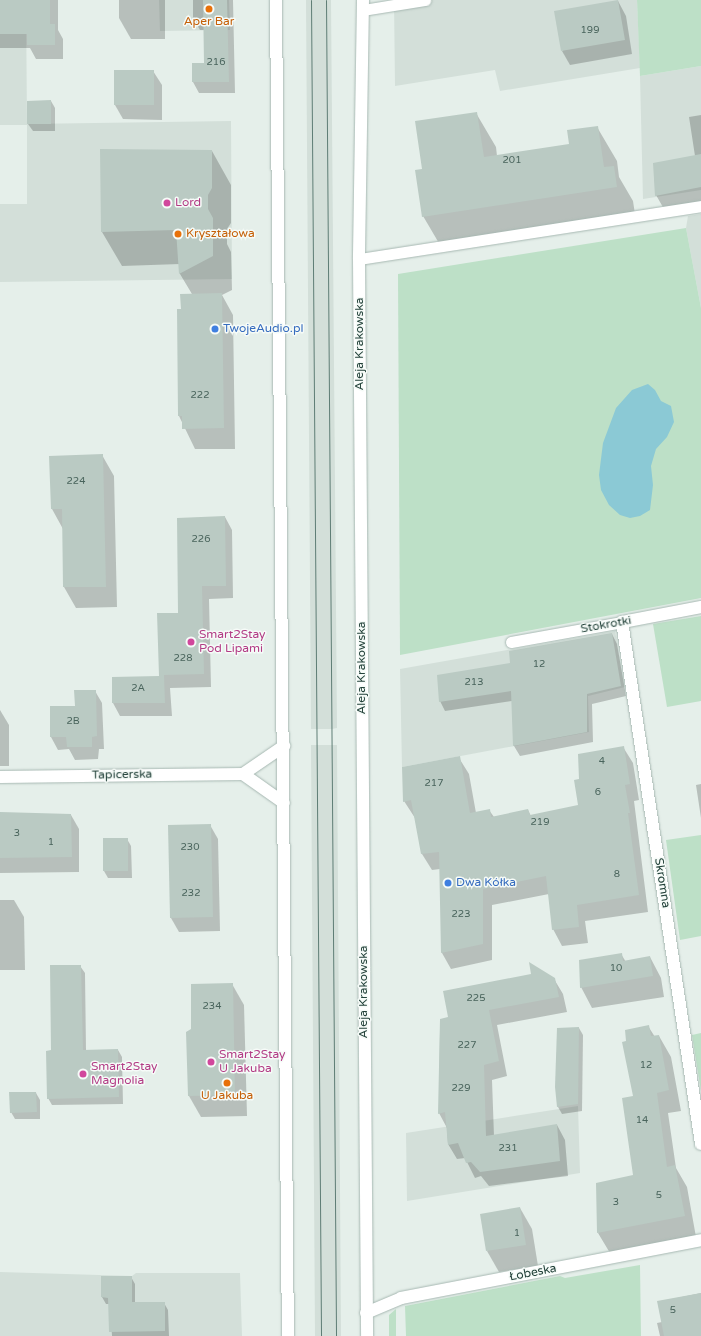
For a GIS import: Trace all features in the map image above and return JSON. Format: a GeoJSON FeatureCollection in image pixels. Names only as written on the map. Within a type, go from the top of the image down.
{"type":"FeatureCollection","features":[{"type":"Feature","properties":{"kind":"main road"},"geometry":{"type":"LineString","coordinates":[[276,0],[284,746],[288,1336]]}},
{"type":"Feature","properties":{"kind":"main road","name":"Aleja Krakowska"},"geometry":{"type":"LineString","coordinates":[[363,5],[359,259],[367,1336]]}},
{"type":"Feature","properties":{"kind":"main road","name":"Stokrotki"},"geometry":{"type":"LineString","coordinates":[[622,622],[701,607]]}},
{"type":"Feature","properties":{"kind":"main road","name":"Skromna"},"geometry":{"type":"LineString","coordinates":[[622,622],[701,1144]]}},
{"type":"Feature","properties":{"kind":"main road"},"geometry":{"type":"LineString","coordinates":[[284,746],[243,774],[284,803]]}},
{"type":"Feature","properties":{"kind":"main road","name":"Tapicerska"},"geometry":{"type":"LineString","coordinates":[[0,777],[243,774]]}},
{"type":"Feature","properties":{"kind":"main road","name":"Łobeska"},"geometry":{"type":"LineString","coordinates":[[366,1313],[401,1298],[701,1240]]}},
{"type":"Feature","properties":{"kind":"lane"},"geometry":{"type":"LineString","coordinates":[[363,5],[425,0]]}},
{"type":"Feature","properties":{"kind":"lane"},"geometry":{"type":"LineString","coordinates":[[359,259],[701,206]]}},
{"type":"Feature","properties":{"kind":"lane","name":"Stokrotki"},"geometry":{"type":"LineString","coordinates":[[511,642],[622,622]]}},
{"type":"Feature","properties":{"kind":"shaded area"},"geometry":{"type":"Polygon","coordinates":[[[0,0],[26,0],[27,124],[231,121],[232,279],[0,282],[0,204],[27,204],[27,125],[0,125],[0,0]]]}},
{"type":"Feature","properties":{"kind":"shaded area"},"geometry":{"type":"Polygon","coordinates":[[[159,0],[229,0],[230,30],[160,31],[159,0]]]}},
{"type":"Feature","properties":{"kind":"shaded area"},"geometry":{"type":"Polygon","coordinates":[[[306,0],[331,0],[337,728],[332,729],[311,729],[306,0]]]}},
{"type":"Feature","properties":{"kind":"shaded area"},"geometry":{"type":"Polygon","coordinates":[[[394,0],[637,0],[640,68],[500,91],[495,70],[395,86],[394,0]]]}},
{"type":"Feature","properties":{"kind":"shaded area"},"geometry":{"type":"Polygon","coordinates":[[[701,66],[701,190],[643,199],[640,76],[701,66]]]}},
{"type":"Feature","properties":{"kind":"shaded area"},"geometry":{"type":"Polygon","coordinates":[[[701,214],[701,308],[686,228],[688,216],[701,214]]]}},
{"type":"Feature","properties":{"kind":"shaded area"},"geometry":{"type":"Polygon","coordinates":[[[615,631],[625,687],[588,696],[589,732],[402,767],[400,669],[615,631]]]}},
{"type":"Feature","properties":{"kind":"shaded area"},"geometry":{"type":"Polygon","coordinates":[[[311,745],[337,745],[341,1336],[315,1336],[311,745]]]}},
{"type":"Feature","properties":{"kind":"shaded area"},"geometry":{"type":"Polygon","coordinates":[[[578,1106],[580,1173],[407,1201],[406,1133],[578,1106]]]}},
{"type":"Feature","properties":{"kind":"shaded area"},"geometry":{"type":"Polygon","coordinates":[[[0,1272],[132,1276],[136,1273],[240,1273],[242,1336],[0,1336],[0,1272]]]}},
{"type":"Feature","properties":{"kind":"green space"},"geometry":{"type":"Polygon","coordinates":[[[637,0],[701,0],[701,66],[640,76],[637,0]]]}},
{"type":"Feature","properties":{"kind":"green space"},"geometry":{"type":"Polygon","coordinates":[[[686,228],[701,308],[701,598],[400,655],[398,274],[686,228]]]}},
{"type":"Feature","properties":{"kind":"green space"},"geometry":{"type":"Polygon","coordinates":[[[701,616],[701,701],[667,707],[653,624],[701,616]]]}},
{"type":"Feature","properties":{"kind":"green space"},"geometry":{"type":"Polygon","coordinates":[[[701,835],[701,936],[680,940],[666,840],[701,835]]]}},
{"type":"Feature","properties":{"kind":"green space"},"geometry":{"type":"Polygon","coordinates":[[[701,1033],[701,1091],[692,1035],[701,1033]]]}},
{"type":"Feature","properties":{"kind":"green space"},"geometry":{"type":"Polygon","coordinates":[[[640,1265],[641,1336],[406,1336],[405,1306],[560,1276],[565,1278],[640,1265]]]}},
{"type":"Feature","properties":{"kind":"green space"},"geometry":{"type":"Polygon","coordinates":[[[396,1309],[396,1336],[389,1336],[389,1315],[396,1309]]]}},
{"type":"Feature","properties":{"kind":"water"},"geometry":{"type":"Polygon","coordinates":[[[648,384],[655,390],[661,401],[671,406],[674,422],[667,437],[656,449],[651,466],[653,485],[650,510],[640,516],[630,518],[620,515],[609,505],[601,490],[599,475],[603,443],[616,408],[632,390],[648,384]]]}},
{"type":"Feature","properties":{"kind":"building"},"geometry":{"type":"Polygon","coordinates":[[[0,0],[50,0],[50,24],[55,24],[55,45],[27,45],[27,34],[0,34],[0,0]]]}},
{"type":"Feature","properties":{"kind":"building"},"geometry":{"type":"Polygon","coordinates":[[[203,0],[227,0],[229,82],[192,82],[192,63],[204,63],[203,0]]]}},
{"type":"Feature","properties":{"kind":"building"},"geometry":{"type":"Polygon","coordinates":[[[618,0],[625,40],[561,51],[554,11],[618,0]]]}},
{"type":"Feature","properties":{"kind":"building"},"geometry":{"type":"Polygon","coordinates":[[[114,70],[154,70],[154,105],[114,105],[114,70]]]}},
{"type":"Feature","properties":{"kind":"building"},"geometry":{"type":"Polygon","coordinates":[[[51,100],[51,124],[27,124],[27,101],[51,100]]]}},
{"type":"Feature","properties":{"kind":"building"},"geometry":{"type":"Polygon","coordinates":[[[477,112],[484,157],[569,144],[567,130],[598,126],[604,167],[614,166],[617,187],[422,217],[415,170],[422,169],[415,121],[477,112]]]}},
{"type":"Feature","properties":{"kind":"building"},"geometry":{"type":"Polygon","coordinates":[[[100,149],[212,150],[212,188],[208,195],[208,209],[213,218],[213,256],[179,274],[176,230],[101,232],[100,149]]]}},
{"type":"Feature","properties":{"kind":"building"},"geometry":{"type":"Polygon","coordinates":[[[701,154],[701,187],[655,196],[653,163],[701,154]]]}},
{"type":"Feature","properties":{"kind":"building"},"geometry":{"type":"Polygon","coordinates":[[[222,293],[224,428],[182,429],[182,416],[178,416],[177,309],[181,309],[180,294],[222,293]]]}},
{"type":"Feature","properties":{"kind":"building"},"geometry":{"type":"Polygon","coordinates":[[[103,454],[106,587],[63,587],[62,509],[51,509],[49,456],[103,454]]]}},
{"type":"Feature","properties":{"kind":"building"},"geometry":{"type":"Polygon","coordinates":[[[225,516],[226,586],[202,586],[204,674],[164,675],[165,703],[112,703],[112,677],[159,676],[157,613],[178,613],[177,518],[225,516]]]}},
{"type":"Feature","properties":{"kind":"building"},"geometry":{"type":"Polygon","coordinates":[[[612,633],[621,686],[587,694],[587,732],[513,746],[511,691],[439,702],[437,675],[510,663],[509,651],[612,633]]]}},
{"type":"Feature","properties":{"kind":"building"},"geometry":{"type":"Polygon","coordinates":[[[74,690],[96,690],[97,736],[92,737],[92,747],[67,747],[66,737],[50,737],[50,706],[75,706],[74,690]]]}},
{"type":"Feature","properties":{"kind":"building"},"geometry":{"type":"Polygon","coordinates":[[[624,746],[630,784],[625,785],[630,813],[628,813],[639,895],[577,905],[579,927],[552,930],[546,876],[483,889],[483,944],[441,953],[439,852],[421,854],[411,800],[403,802],[402,767],[460,756],[470,813],[490,809],[491,817],[528,809],[530,815],[578,805],[574,780],[579,779],[578,754],[624,746]]]}},
{"type":"Feature","properties":{"kind":"building"},"geometry":{"type":"Polygon","coordinates":[[[0,812],[71,814],[72,857],[0,858],[0,812]]]}},
{"type":"Feature","properties":{"kind":"building"},"geometry":{"type":"Polygon","coordinates":[[[211,824],[213,917],[170,918],[168,825],[211,824]]]}},
{"type":"Feature","properties":{"kind":"building"},"geometry":{"type":"Polygon","coordinates":[[[103,838],[128,838],[128,871],[103,871],[103,838]]]}},
{"type":"Feature","properties":{"kind":"building"},"geometry":{"type":"Polygon","coordinates":[[[622,953],[623,961],[650,956],[653,976],[580,988],[579,960],[622,953]]]}},
{"type":"Feature","properties":{"kind":"building"},"geometry":{"type":"Polygon","coordinates":[[[529,962],[555,978],[559,997],[489,1010],[499,1061],[484,1065],[486,1136],[557,1124],[560,1161],[480,1172],[471,1162],[466,1163],[458,1143],[448,1145],[445,1112],[438,1114],[440,1019],[448,1017],[443,991],[531,974],[529,962]]]}},
{"type":"Feature","properties":{"kind":"building"},"geometry":{"type":"Polygon","coordinates":[[[50,965],[81,965],[83,1050],[118,1049],[119,1097],[47,1099],[46,1051],[51,1050],[50,965]]]}},
{"type":"Feature","properties":{"kind":"building"},"geometry":{"type":"Polygon","coordinates":[[[233,983],[235,1095],[188,1096],[186,1032],[191,1029],[191,984],[233,983]]]}},
{"type":"Feature","properties":{"kind":"building"},"geometry":{"type":"Polygon","coordinates":[[[649,1025],[651,1036],[659,1035],[669,1090],[657,1093],[667,1167],[675,1165],[685,1216],[597,1233],[596,1183],[633,1175],[622,1098],[633,1096],[622,1042],[626,1041],[625,1030],[649,1025]]]}},
{"type":"Feature","properties":{"kind":"building"},"geometry":{"type":"Polygon","coordinates":[[[579,1027],[578,1104],[557,1107],[555,1087],[557,1028],[579,1027]]]}},
{"type":"Feature","properties":{"kind":"building"},"geometry":{"type":"Polygon","coordinates":[[[9,1092],[36,1092],[37,1112],[10,1113],[9,1092]]]}},
{"type":"Feature","properties":{"kind":"building"},"geometry":{"type":"Polygon","coordinates":[[[520,1207],[526,1245],[486,1251],[480,1214],[520,1207]]]}},
{"type":"Feature","properties":{"kind":"building"},"geometry":{"type":"Polygon","coordinates":[[[101,1276],[132,1276],[132,1302],[165,1302],[165,1331],[109,1332],[108,1298],[101,1297],[101,1276]]]}},
{"type":"Feature","properties":{"kind":"building"},"geometry":{"type":"Polygon","coordinates":[[[701,1293],[701,1336],[664,1336],[657,1301],[701,1293]]]}},
{"type":"Feature","properties":{"kind":"tram line"},"geometry":{"type":"LineString","coordinates":[[311,0],[321,1336]]}},
{"type":"Feature","properties":{"kind":"tram line"},"geometry":{"type":"LineString","coordinates":[[326,0],[336,1336]]}},
{"type":"Feature","properties":{"kind":"place","name":"Aper Bar"},"geometry":{"type":"Point","coordinates":[209,9]}},
{"type":"Feature","properties":{"kind":"place","name":"Lord"},"geometry":{"type":"Point","coordinates":[167,203]}},
{"type":"Feature","properties":{"kind":"place","name":"Kryształowa"},"geometry":{"type":"Point","coordinates":[178,234]}},
{"type":"Feature","properties":{"kind":"place","name":"TwojeAudio.pl"},"geometry":{"type":"Point","coordinates":[215,329]}},
{"type":"Feature","properties":{"kind":"place","name":"Smart2Stay Pod Lipami"},"geometry":{"type":"Point","coordinates":[191,642]}},
{"type":"Feature","properties":{"kind":"place","name":"Dwa Kółka"},"geometry":{"type":"Point","coordinates":[448,883]}},
{"type":"Feature","properties":{"kind":"place","name":"Smart2Stay U Jakuba"},"geometry":{"type":"Point","coordinates":[211,1062]}},
{"type":"Feature","properties":{"kind":"place","name":"Smart2Stay Magnolia"},"geometry":{"type":"Point","coordinates":[83,1074]}},
{"type":"Feature","properties":{"kind":"place","name":"U Jakuba"},"geometry":{"type":"Point","coordinates":[227,1083]}}]}
